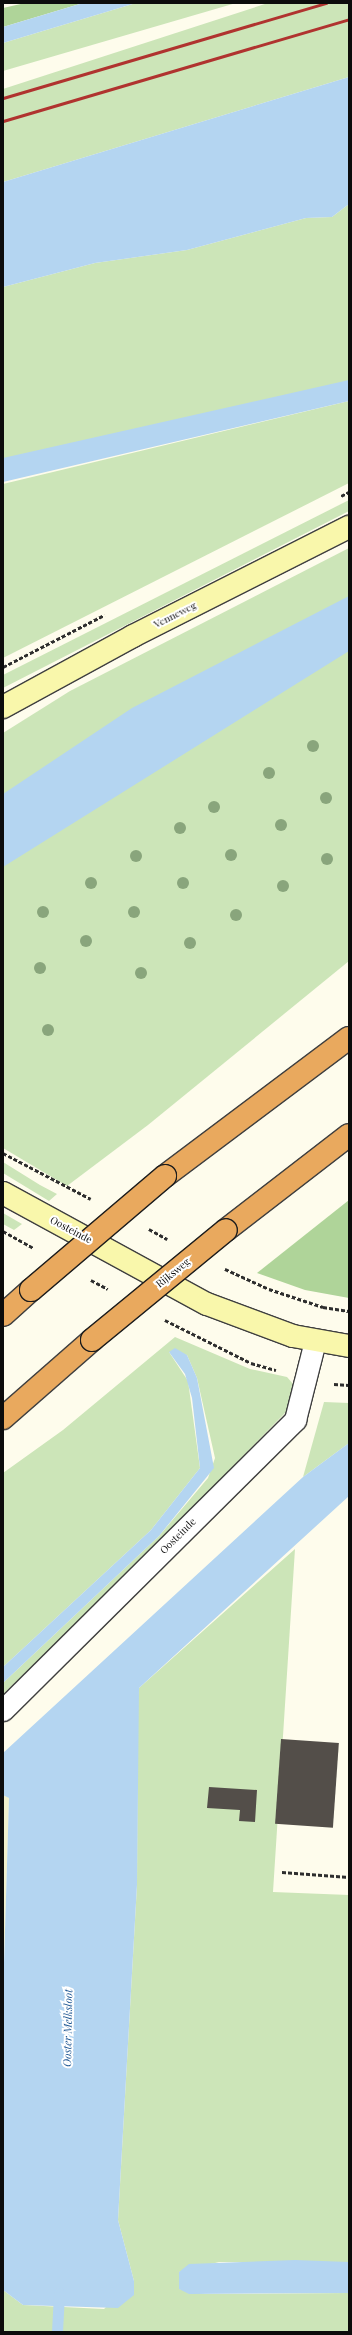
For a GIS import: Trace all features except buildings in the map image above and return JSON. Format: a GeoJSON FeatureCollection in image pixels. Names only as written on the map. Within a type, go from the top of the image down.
{"type":"FeatureCollection","features":[{"type":"Feature","properties":{"kind":"highway"},"geometry":{"type":"LineString","coordinates":[[3,1315],[165,1176],[349,1038]]}},
{"type":"Feature","properties":{"kind":"highway","name":"Rijksweg"},"geometry":{"type":"LineString","coordinates":[[3,1418],[92,1340],[226,1230],[349,1135]]}},
{"type":"Feature","properties":{"kind":"main road","name":"Venneweg"},"geometry":{"type":"LineString","coordinates":[[3,707],[132,636],[349,527]]}},
{"type":"Feature","properties":{"kind":"main road","name":"Oosteinde"},"geometry":{"type":"LineString","coordinates":[[3,1193],[207,1304],[257,1324],[315,1341],[349,1346]]}},
{"type":"Feature","properties":{"kind":"lane","name":"Oosteinde"},"geometry":{"type":"LineString","coordinates":[[3,1710],[295,1420],[315,1341]]}},
{"type":"Feature","properties":{"kind":"path"},"geometry":{"type":"LineString","coordinates":[[3,667],[112,611]]}},
{"type":"Feature","properties":{"kind":"path"},"geometry":{"type":"LineString","coordinates":[[282,1872],[349,1877]]}},
{"type":"Feature","properties":{"kind":"green space"},"geometry":{"type":"Polygon","coordinates":[[[25,3],[83,3],[3,27],[3,8],[25,3]]]}},
{"type":"Feature","properties":{"kind":"green space"},"geometry":{"type":"Polygon","coordinates":[[[136,3],[236,3],[3,71],[3,43],[136,3]]]}},
{"type":"Feature","properties":{"kind":"green space"},"geometry":{"type":"Polygon","coordinates":[[[268,3],[349,3],[349,77],[3,182],[3,89],[268,3]]]}},
{"type":"Feature","properties":{"kind":"green space"},"geometry":{"type":"Polygon","coordinates":[[[349,204],[349,381],[3,459],[3,287],[95,263],[187,250],[306,218],[332,217],[349,204]]]}},
{"type":"Feature","properties":{"kind":"green space"},"geometry":{"type":"Polygon","coordinates":[[[349,401],[349,483],[3,658],[3,484],[349,401]]]}},
{"type":"Feature","properties":{"kind":"green space"},"geometry":{"type":"Polygon","coordinates":[[[349,500],[349,511],[3,688],[3,675],[349,500]]]}},
{"type":"Feature","properties":{"kind":"green space"},"geometry":{"type":"Polygon","coordinates":[[[349,548],[349,961],[148,1125],[67,1186],[3,1148],[3,733],[70,691],[349,548]]]}},
{"type":"Feature","properties":{"kind":"green space"},"geometry":{"type":"Polygon","coordinates":[[[3,1162],[57,1194],[49,1201],[3,1173],[3,1162]]]}},
{"type":"Feature","properties":{"kind":"green space"},"geometry":{"type":"Polygon","coordinates":[[[349,1200],[349,1298],[305,1290],[257,1273],[349,1200]]]}},
{"type":"Feature","properties":{"kind":"green space"},"geometry":{"type":"Polygon","coordinates":[[[3,1213],[22,1224],[14,1230],[3,1224],[3,1213]]]}},
{"type":"Feature","properties":{"kind":"green space"},"geometry":{"type":"Polygon","coordinates":[[[175,1337],[250,1369],[287,1377],[294,1385],[286,1412],[116,1586],[3,1694],[3,1683],[159,1536],[208,1478],[215,1458],[197,1378],[187,1355],[169,1352],[188,1381],[200,1468],[151,1530],[3,1667],[3,1473],[63,1430],[175,1337]]]}},
{"type":"Feature","properties":{"kind":"green space"},"geometry":{"type":"Polygon","coordinates":[[[324,1402],[349,1403],[349,1443],[303,1477],[324,1402]]]}},
{"type":"Feature","properties":{"kind":"green space"},"geometry":{"type":"Polygon","coordinates":[[[295,1549],[273,1892],[349,1895],[349,2262],[219,2262],[179,2272],[179,2289],[205,2294],[349,2293],[349,2332],[4,2332],[3,2290],[23,2305],[104,2309],[134,2281],[118,2220],[137,1885],[139,1688],[295,1549]]]}},
{"type":"Feature","properties":{"kind":"green space"},"geometry":{"type":"Polygon","coordinates":[[[4,1794],[9,1798],[3,1996],[3,1795],[4,1794]]]}},
{"type":"Feature","properties":{"kind":"water"},"geometry":{"type":"Polygon","coordinates":[[[83,3],[136,3],[3,43],[3,27],[83,3]]]}},
{"type":"Feature","properties":{"kind":"water"},"geometry":{"type":"Polygon","coordinates":[[[349,77],[349,204],[332,217],[306,218],[187,250],[95,263],[3,287],[3,182],[349,77]]]}},
{"type":"Feature","properties":{"kind":"water"},"geometry":{"type":"Polygon","coordinates":[[[349,380],[349,401],[3,482],[3,458],[349,380]]]}},
{"type":"Feature","properties":{"kind":"water"},"geometry":{"type":"Polygon","coordinates":[[[349,596],[349,651],[3,867],[3,794],[132,708],[349,596]]]}},
{"type":"Feature","properties":{"kind":"water"},"geometry":{"type":"Polygon","coordinates":[[[175,1348],[187,1355],[197,1378],[214,1468],[159,1536],[3,1683],[3,1667],[151,1530],[200,1468],[192,1398],[185,1374],[169,1352],[175,1348]]]}},
{"type":"Feature","properties":{"kind":"water"},"geometry":{"type":"Polygon","coordinates":[[[349,1443],[349,1496],[139,1688],[137,1885],[118,2220],[134,2281],[134,2295],[118,2308],[23,2305],[3,2290],[3,1996],[9,1798],[3,1795],[3,1753],[303,1477],[349,1443]]]}},
{"type":"Feature","properties":{"kind":"water"},"geometry":{"type":"Polygon","coordinates":[[[295,2260],[349,2262],[349,2293],[189,2294],[179,2289],[179,2272],[189,2264],[295,2260]]]}},
{"type":"Feature","properties":{"kind":"waterway","name":"Ooster Melksloot"},"geometry":{"type":"LineString","coordinates":[[57,2332],[59,2293]]}},
{"type":"Feature","properties":{"kind":"railway"},"geometry":{"type":"LineString","coordinates":[[3,98],[326,3]]}},
{"type":"Feature","properties":{"kind":"railway"},"geometry":{"type":"LineString","coordinates":[[3,121],[349,19]]}}]}
